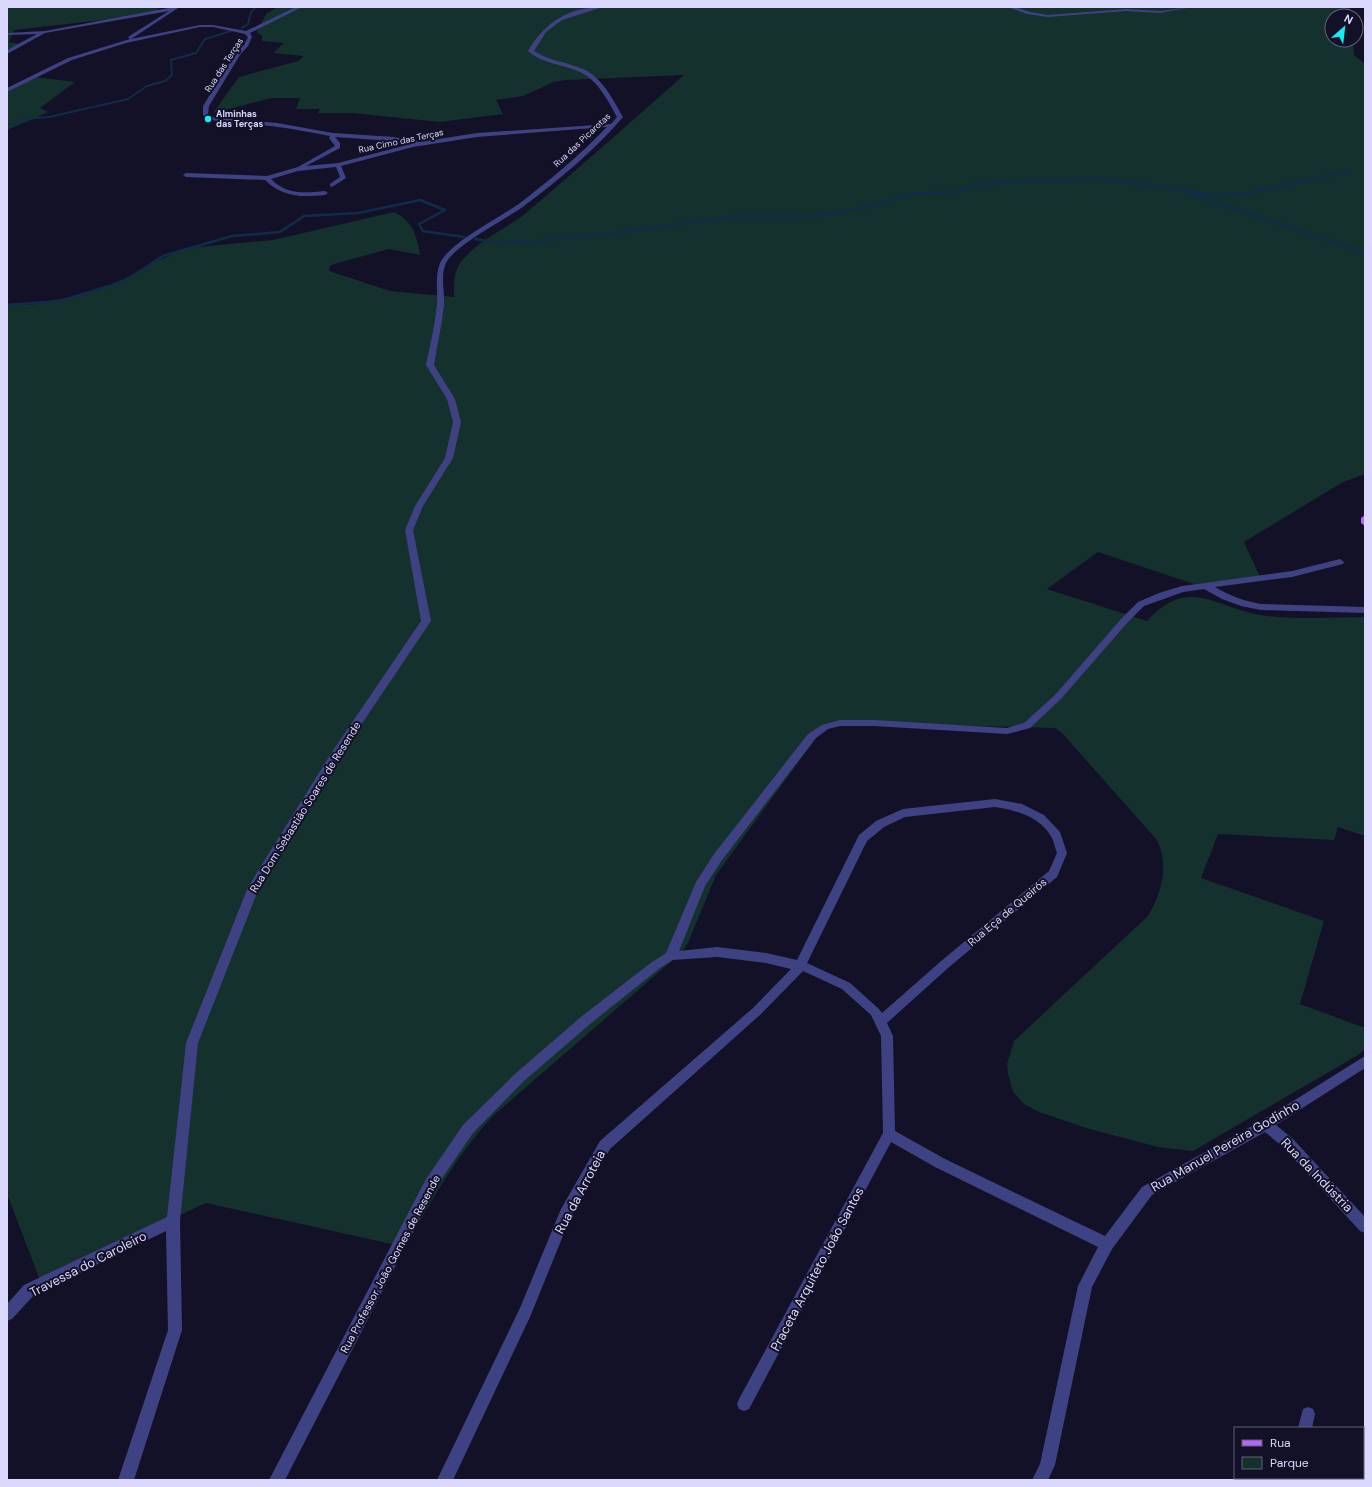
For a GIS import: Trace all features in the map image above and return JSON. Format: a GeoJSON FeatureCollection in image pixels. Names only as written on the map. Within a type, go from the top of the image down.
{"type":"FeatureCollection","features":[{"type":"Feature","properties":{"kind":"main road"},"geometry":{"type":"LineString","coordinates":[[1365,518],[1365,523]]}},
{"type":"Feature","properties":{"kind":"street"},"geometry":{"type":"LineString","coordinates":[[247,33],[300,7]]}},
{"type":"Feature","properties":{"kind":"street","name":"Rua das Picarotas"},"geometry":{"type":"LineString","coordinates":[[468,239],[522,205],[586,152],[620,117],[603,90],[591,76],[584,71],[548,60],[531,51],[538,37],[545,29],[560,19],[567,15],[601,7]]}},
{"type":"Feature","properties":{"kind":"street"},"geometry":{"type":"LineString","coordinates":[[1010,7],[1029,13],[1048,16],[1126,10],[1160,12],[1190,7]]}},
{"type":"Feature","properties":{"kind":"street"},"geometry":{"type":"LineString","coordinates":[[7,34],[45,32],[178,8]]}},
{"type":"Feature","properties":{"kind":"street"},"geometry":{"type":"LineString","coordinates":[[125,42],[178,8]]}},
{"type":"Feature","properties":{"kind":"street","name":"Rua das Terças"},"geometry":{"type":"LineString","coordinates":[[7,90],[70,59],[125,42],[200,26],[213,26],[247,33],[250,37],[250,41],[238,54],[206,106],[205,114],[209,118],[225,122],[278,125],[333,135],[394,139],[421,144]]}},
{"type":"Feature","properties":{"kind":"street"},"geometry":{"type":"LineString","coordinates":[[7,52],[45,32]]}},
{"type":"Feature","properties":{"kind":"street","name":"Rua Cimo das Terças"},"geometry":{"type":"LineString","coordinates":[[186,175],[267,178],[298,169],[338,165],[421,144],[477,135],[613,125]]}},
{"type":"Feature","properties":{"kind":"street"},"geometry":{"type":"LineString","coordinates":[[298,169],[338,147],[337,142],[332,138],[333,135]]}},
{"type":"Feature","properties":{"kind":"street"},"geometry":{"type":"LineString","coordinates":[[332,185],[343,178],[338,165]]}},
{"type":"Feature","properties":{"kind":"street"},"geometry":{"type":"LineString","coordinates":[[267,178],[277,187],[297,195],[325,193]]}},
{"type":"Feature","properties":{"kind":"street","name":"Rua Dom Sebastião Soares de Resende"},"geometry":{"type":"LineString","coordinates":[[126,1480],[175,1330],[173,1221],[192,1044],[254,887],[336,754],[426,621],[409,530],[419,506],[449,458],[457,422],[451,399],[430,365],[440,307],[441,293],[439,285],[442,265],[446,258],[468,239]]}},
{"type":"Feature","properties":{"kind":"street"},"geometry":{"type":"LineString","coordinates":[[1107,1244],[940,1163],[889,1134],[887,1036],[875,1012],[846,986],[800,966],[766,958],[717,952],[671,956],[700,885],[718,857],[812,736],[825,727],[840,723],[874,723],[1007,731],[1027,726],[1058,697],[1124,621],[1141,604],[1168,593],[1292,574],[1340,562]]}},
{"type":"Feature","properties":{"kind":"street"},"geometry":{"type":"LineString","coordinates":[[1206,586],[1225,597],[1261,608],[1365,610]]}},
{"type":"Feature","properties":{"kind":"street","name":"Rua Eça de Queirós"},"geometry":{"type":"LineString","coordinates":[[800,966],[863,838],[880,824],[903,813],[995,803],[1018,807],[1040,818],[1056,835],[1062,853],[1053,874],[944,964],[880,1022]]}},
{"type":"Feature","properties":{"kind":"street","name":"Rua Professor João Gomes de Resende"},"geometry":{"type":"LineString","coordinates":[[277,1480],[431,1183],[468,1129],[520,1077],[586,1020],[656,965],[671,956]]}},
{"type":"Feature","properties":{"kind":"street","name":"Rua da Arroteia"},"geometry":{"type":"LineString","coordinates":[[445,1480],[525,1312],[566,1213],[605,1145],[757,1011],[800,966]]}},
{"type":"Feature","properties":{"kind":"street","name":"Rua Manuel Pereira Godinho"},"geometry":{"type":"LineString","coordinates":[[1040,1480],[1047,1466],[1084,1286],[1107,1244],[1147,1191],[1266,1125],[1365,1062]]}},
{"type":"Feature","properties":{"kind":"street","name":"Rua da Indústria"},"geometry":{"type":"LineString","coordinates":[[1266,1125],[1288,1143],[1365,1227]]}},
{"type":"Feature","properties":{"kind":"street","name":"Praceta Arquiteto João Santos"},"geometry":{"type":"LineString","coordinates":[[744,1404],[889,1134]]}},
{"type":"Feature","properties":{"kind":"street","name":"Travessa do Caroleiro"},"geometry":{"type":"LineString","coordinates":[[7,1314],[29,1290],[173,1221]]}},
{"type":"Feature","properties":{"kind":"green space"},"geometry":{"type":"Polygon","coordinates":[[[7,7],[158,7],[158,11],[129,17],[14,30],[9,42],[20,44],[7,50],[7,7]]]}},
{"type":"Feature","properties":{"kind":"green space"},"geometry":{"type":"Polygon","coordinates":[[[278,7],[1349,7],[1324,8],[1324,48],[1354,48],[1354,55],[1365,64],[1365,474],[1343,482],[1244,542],[1260,577],[1194,584],[1098,552],[1047,589],[1147,621],[1163,607],[1177,599],[1191,597],[1205,599],[1250,613],[1267,616],[1304,618],[1365,617],[1365,836],[1338,827],[1334,840],[1218,834],[1201,878],[1324,921],[1300,1004],[1365,1028],[1365,1049],[1358,1055],[1193,1151],[1158,1147],[1086,1128],[1039,1112],[1024,1104],[1013,1092],[1008,1074],[1007,1064],[1014,1041],[1148,916],[1157,898],[1162,878],[1163,859],[1157,840],[1062,733],[1055,728],[839,722],[819,734],[716,875],[688,943],[682,952],[494,1115],[468,1145],[435,1195],[405,1247],[206,1203],[40,1280],[7,1194],[7,304],[30,305],[86,294],[124,279],[157,261],[188,248],[273,240],[394,212],[406,220],[410,225],[415,235],[420,255],[389,249],[334,264],[330,266],[329,271],[390,291],[454,297],[454,279],[458,266],[475,247],[526,213],[684,75],[566,80],[554,82],[523,96],[496,100],[503,114],[440,122],[352,113],[318,113],[320,109],[296,109],[300,98],[271,98],[213,113],[239,77],[298,61],[304,56],[273,53],[284,43],[262,41],[262,36],[257,32],[266,14],[278,7]]]}},
{"type":"Feature","properties":{"kind":"green space"},"geometry":{"type":"Polygon","coordinates":[[[35,77],[75,82],[40,108],[49,112],[7,130],[7,91],[35,77]]]}},
{"type":"Feature","properties":{"kind":"waterway"},"geometry":{"type":"LineString","coordinates":[[242,28],[248,24],[251,12],[256,7]]}},
{"type":"Feature","properties":{"kind":"waterway"},"geometry":{"type":"LineString","coordinates":[[7,125],[25,119],[49,117],[128,99],[147,86],[165,81],[172,75],[171,60],[196,53],[205,39],[231,31]]}},
{"type":"Feature","properties":{"kind":"waterway"},"geometry":{"type":"LineString","coordinates":[[1335,174],[1350,171]]}},
{"type":"Feature","properties":{"kind":"waterway"},"geometry":{"type":"LineString","coordinates":[[475,239],[497,243],[512,241],[533,243],[562,237],[602,235],[743,215],[818,216],[872,206],[912,194],[956,192],[977,184],[1034,180],[1106,179],[1214,195],[1249,193],[1335,174]]}},
{"type":"Feature","properties":{"kind":"waterway"},"geometry":{"type":"LineString","coordinates":[[1330,175],[1335,174]]}},
{"type":"Feature","properties":{"kind":"waterway"},"geometry":{"type":"LineString","coordinates":[[1187,193],[1365,253]]}},
{"type":"Feature","properties":{"kind":"waterway"},"geometry":{"type":"LineString","coordinates":[[7,305],[60,301],[123,282],[163,256],[232,236],[280,232],[304,216],[358,213],[420,200],[445,210],[419,224],[423,231],[464,237]]}},
{"type":"Feature","properties":{"kind":"place","name":"Alminhas das Terças"},"geometry":{"type":"Point","coordinates":[208,119]}}]}
